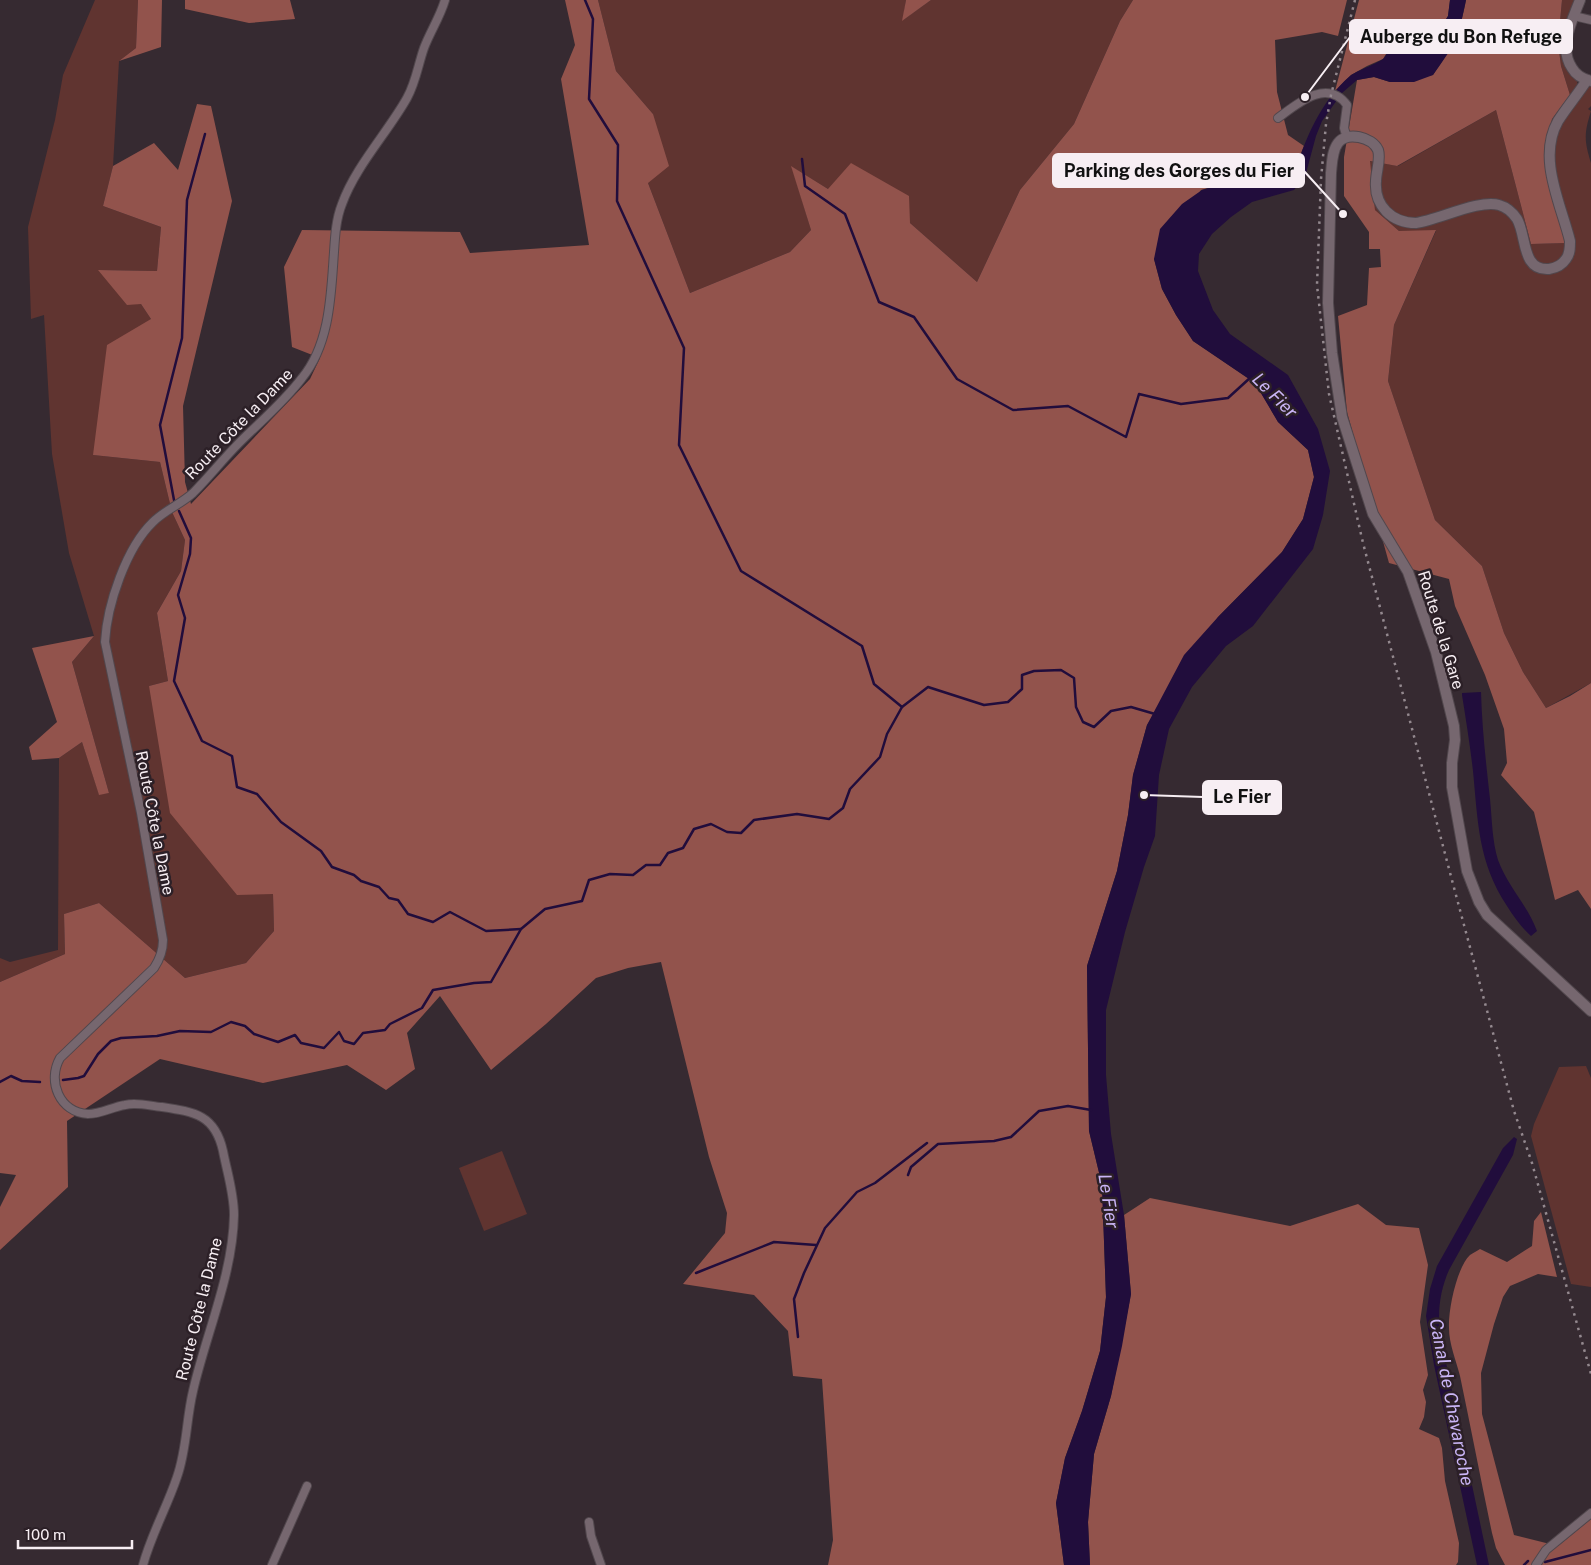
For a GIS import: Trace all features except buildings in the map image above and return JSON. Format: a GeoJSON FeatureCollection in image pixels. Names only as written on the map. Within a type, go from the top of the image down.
{"type":"FeatureCollection","features":[{"type":"Feature","properties":{"kind":"street","name":"Route Côte la Dame"},"geometry":{"type":"LineString","coordinates":[[143,1565],[183,1460],[192,1392],[224,1277],[234,1214],[221,1142],[212,1126],[203,1117],[191,1112],[137,1104],[126,1104],[94,1113],[81,1112],[64,1103],[55,1086],[55,1068],[64,1053],[154,968],[163,950],[163,940],[141,813],[105,642],[108,615],[116,589],[131,553],[147,528],[157,518],[192,494],[295,387],[314,361],[323,336],[331,292],[336,225],[341,204],[375,146],[407,98],[415,79],[424,47],[446,0]]}},
{"type":"Feature","properties":{"kind":"street"},"geometry":{"type":"LineString","coordinates":[[1278,118],[1315,94],[1322,93],[1337,96],[1347,105],[1344,128],[1347,138],[1365,138],[1377,150],[1379,158],[1376,179],[1377,193],[1382,207],[1392,217],[1416,223],[1480,206],[1498,205],[1511,212],[1517,219],[1525,251],[1530,260],[1538,267],[1552,268],[1564,261],[1570,247],[1552,174],[1550,161],[1551,144],[1558,122],[1589,80],[1582,78],[1572,69],[1566,52],[1568,34],[1580,0]]}},
{"type":"Feature","properties":{"kind":"street"},"geometry":{"type":"LineString","coordinates":[[1574,16],[1591,20]]}},
{"type":"Feature","properties":{"kind":"street","name":"Route de la Gare"},"geometry":{"type":"LineString","coordinates":[[1347,138],[1337,143],[1333,156],[1328,278],[1331,340],[1342,417],[1373,514],[1408,572],[1436,652],[1454,726],[1452,787],[1467,870],[1478,902],[1487,915],[1591,1011]]}},
{"type":"Feature","properties":{"kind":"street"},"geometry":{"type":"LineString","coordinates":[[272,1565],[307,1486]]}},
{"type":"Feature","properties":{"kind":"street"},"geometry":{"type":"LineString","coordinates":[[1536,1565],[1546,1550],[1591,1513]]}},
{"type":"Feature","properties":{"kind":"street"},"geometry":{"type":"LineString","coordinates":[[589,1522],[590,1536],[601,1565]]}},
{"type":"Feature","properties":{"kind":"shaded area"},"geometry":{"type":"Polygon","coordinates":[[[95,0],[138,0],[136,48],[119,61],[113,166],[103,206],[161,227],[157,271],[99,270],[141,304],[151,319],[93,455],[160,462],[172,512],[185,540],[181,571],[157,613],[168,681],[149,686],[273,894],[274,931],[246,963],[185,978],[99,903],[64,914],[65,954],[0,982],[0,958],[10,962],[58,950],[59,758],[82,742],[99,794],[109,793],[72,662],[94,636],[69,553],[52,454],[44,315],[31,319],[28,227],[55,120],[63,75],[95,0]]]}},
{"type":"Feature","properties":{"kind":"shaded area"},"geometry":{"type":"Polygon","coordinates":[[[138,0],[162,0],[161,47],[119,61],[136,48],[138,0]]]}},
{"type":"Feature","properties":{"kind":"shaded area"},"geometry":{"type":"Polygon","coordinates":[[[185,0],[290,0],[295,19],[249,23],[185,9],[185,0]]]}},
{"type":"Feature","properties":{"kind":"shaded area"},"geometry":{"type":"Polygon","coordinates":[[[565,0],[598,0],[616,71],[653,114],[669,166],[648,183],[690,293],[790,252],[811,230],[791,166],[828,189],[851,163],[909,196],[910,223],[977,282],[1020,190],[1074,124],[1120,21],[1133,0],[1347,0],[1338,36],[1322,32],[1275,40],[1277,92],[1288,135],[1304,146],[1298,161],[1246,164],[1225,180],[1201,190],[1154,259],[1162,289],[1193,341],[1255,383],[1278,422],[1308,450],[1314,477],[1303,519],[1282,552],[1218,617],[1147,725],[1133,775],[1128,815],[1117,871],[1087,966],[1089,1131],[1102,1185],[1106,1297],[1100,1351],[1082,1411],[1065,1458],[1056,1503],[1064,1565],[828,1565],[833,1540],[822,1379],[793,1376],[788,1331],[754,1295],[683,1284],[725,1233],[727,1213],[709,1157],[661,962],[628,968],[596,978],[546,1024],[491,1070],[440,996],[407,1033],[415,1069],[386,1090],[347,1065],[263,1083],[160,1059],[67,1121],[68,1187],[0,1250],[0,1207],[16,1175],[0,1173],[0,982],[65,954],[64,914],[99,903],[185,978],[246,963],[274,931],[273,894],[237,895],[170,813],[149,686],[168,681],[157,613],[181,571],[185,540],[172,512],[160,462],[93,455],[107,345],[151,319],[141,304],[127,305],[98,270],[157,271],[161,227],[103,206],[113,166],[154,143],[178,170],[197,104],[211,106],[232,201],[183,406],[185,482],[191,504],[310,379],[320,358],[292,347],[284,267],[302,230],[460,232],[470,253],[589,245],[561,79],[575,45],[565,0]]]}},
{"type":"Feature","properties":{"kind":"shaded area"},"geometry":{"type":"Polygon","coordinates":[[[598,0],[906,0],[903,20],[931,0],[1133,0],[1120,21],[1074,124],[1020,190],[977,282],[910,223],[828,189],[792,167],[811,230],[790,252],[690,293],[648,183],[653,114],[616,71],[598,0]]]}},
{"type":"Feature","properties":{"kind":"shaded area"},"geometry":{"type":"Polygon","coordinates":[[[906,0],[931,0],[902,21],[906,0]]]}},
{"type":"Feature","properties":{"kind":"shaded area"},"geometry":{"type":"Polygon","coordinates":[[[1359,0],[1450,0],[1448,16],[1438,32],[1406,32],[1391,46],[1383,59],[1351,75],[1335,91],[1359,0]]]}},
{"type":"Feature","properties":{"kind":"shaded area"},"geometry":{"type":"Polygon","coordinates":[[[1466,0],[1562,0],[1558,43],[1561,66],[1570,95],[1552,119],[1545,158],[1567,243],[1531,244],[1496,110],[1397,166],[1370,161],[1375,210],[1399,231],[1436,230],[1394,325],[1388,381],[1435,520],[1482,566],[1504,633],[1523,672],[1546,708],[1591,683],[1591,909],[1578,890],[1555,900],[1534,812],[1501,775],[1507,763],[1504,729],[1485,675],[1455,606],[1449,579],[1389,563],[1347,412],[1338,316],[1367,305],[1369,268],[1381,267],[1380,249],[1369,249],[1369,232],[1344,196],[1344,157],[1357,80],[1374,77],[1390,82],[1433,75],[1454,40],[1461,22],[1466,0]]]}},
{"type":"Feature","properties":{"kind":"shaded area"},"geometry":{"type":"Polygon","coordinates":[[[1562,0],[1578,0],[1567,25],[1568,68],[1577,81],[1578,87],[1586,89],[1591,85],[1591,106],[1588,109],[1591,111],[1586,137],[1591,163],[1591,683],[1546,708],[1523,672],[1504,633],[1482,566],[1435,520],[1388,381],[1394,325],[1436,231],[1399,231],[1375,210],[1369,161],[1398,166],[1496,110],[1531,244],[1567,243],[1545,158],[1552,119],[1570,95],[1561,66],[1558,43],[1562,0]]]}},
{"type":"Feature","properties":{"kind":"shaded area"},"geometry":{"type":"Polygon","coordinates":[[[94,636],[72,662],[109,793],[99,795],[82,742],[59,758],[32,760],[29,747],[57,722],[32,648],[94,636]]]}},
{"type":"Feature","properties":{"kind":"shaded area"},"geometry":{"type":"Polygon","coordinates":[[[1586,1066],[1591,1078],[1591,1287],[1571,1284],[1531,1136],[1534,1124],[1559,1067],[1586,1066]]]}},
{"type":"Feature","properties":{"kind":"shaded area"},"geometry":{"type":"Polygon","coordinates":[[[502,1151],[527,1214],[484,1231],[459,1168],[502,1151]]]}},
{"type":"Feature","properties":{"kind":"shaded area"},"geometry":{"type":"Polygon","coordinates":[[[1150,1198],[1290,1226],[1358,1204],[1386,1225],[1419,1228],[1428,1265],[1420,1322],[1428,1375],[1423,1390],[1426,1402],[1424,1417],[1419,1429],[1439,1438],[1442,1448],[1445,1481],[1459,1543],[1458,1562],[1456,1565],[1090,1565],[1088,1522],[1094,1454],[1111,1396],[1131,1294],[1124,1215],[1150,1198]]]}},
{"type":"Feature","properties":{"kind":"shaded area"},"geometry":{"type":"Polygon","coordinates":[[[1541,1212],[1557,1277],[1538,1274],[1510,1286],[1503,1297],[1481,1373],[1482,1414],[1514,1535],[1558,1546],[1591,1519],[1591,1565],[1505,1565],[1496,1548],[1492,1533],[1460,1376],[1449,1334],[1452,1300],[1457,1279],[1465,1261],[1470,1255],[1480,1249],[1507,1262],[1532,1246],[1534,1221],[1541,1212]]]}},
{"type":"Feature","properties":{"kind":"water","name":"Le Fier"},"geometry":{"type":"Polygon","coordinates":[[[1450,0],[1466,0],[1461,23],[1451,49],[1433,75],[1414,82],[1390,82],[1374,77],[1357,80],[1342,93],[1322,121],[1305,177],[1294,190],[1252,202],[1212,234],[1199,254],[1198,271],[1213,310],[1230,334],[1288,375],[1318,429],[1330,471],[1323,515],[1313,549],[1253,626],[1226,646],[1192,687],[1169,729],[1159,775],[1155,836],[1125,932],[1106,1010],[1106,1075],[1111,1134],[1124,1215],[1131,1294],[1111,1396],[1094,1454],[1088,1522],[1090,1565],[1064,1565],[1056,1503],[1065,1458],[1082,1411],[1100,1351],[1106,1297],[1102,1185],[1089,1131],[1087,966],[1117,871],[1128,815],[1133,775],[1147,725],[1184,655],[1218,617],[1282,552],[1303,519],[1314,477],[1308,450],[1278,422],[1255,383],[1193,341],[1176,315],[1162,289],[1154,259],[1160,229],[1182,204],[1202,190],[1216,186],[1237,174],[1278,178],[1294,176],[1308,135],[1330,97],[1350,76],[1384,58],[1392,45],[1406,32],[1438,32],[1448,16],[1450,0]]]}},
{"type":"Feature","properties":{"kind":"water"},"geometry":{"type":"Polygon","coordinates":[[[1481,692],[1484,746],[1496,853],[1502,870],[1529,913],[1537,931],[1531,936],[1515,918],[1497,890],[1490,874],[1481,841],[1462,693],[1481,692]]]}},
{"type":"Feature","properties":{"kind":"water","name":"Canal de Chavaroche"},"geometry":{"type":"Polygon","coordinates":[[[1514,1137],[1517,1139],[1513,1155],[1449,1270],[1440,1304],[1441,1339],[1489,1565],[1477,1565],[1434,1365],[1426,1316],[1430,1289],[1437,1266],[1503,1148],[1514,1137]]]}},
{"type":"Feature","properties":{"kind":"waterway"},"geometry":{"type":"LineString","coordinates":[[585,0],[593,19],[589,99],[618,145],[617,201],[684,348],[679,445],[741,571],[862,646],[874,684],[902,707]]}},
{"type":"Feature","properties":{"kind":"waterway"},"geometry":{"type":"LineString","coordinates":[[174,500],[160,425],[182,338],[187,200],[205,134]]}},
{"type":"Feature","properties":{"kind":"waterway"},"geometry":{"type":"LineString","coordinates":[[802,159],[805,186],[845,214],[879,302],[914,317],[957,379],[1013,410],[1068,406],[1126,437],[1139,394],[1181,404],[1228,398],[1251,377]]}},
{"type":"Feature","properties":{"kind":"waterway"},"geometry":{"type":"LineString","coordinates":[[179,511],[191,538],[190,554],[178,595],[185,618],[174,681],[202,741],[232,756],[237,787],[257,794],[281,822],[321,851],[332,867],[354,875],[361,881],[379,887],[389,898],[398,900],[408,914],[433,922],[450,912],[486,931],[521,929]]}},
{"type":"Feature","properties":{"kind":"waterway"},"geometry":{"type":"LineString","coordinates":[[63,1080],[84,1076],[98,1054],[111,1041],[121,1038],[157,1036],[180,1031],[211,1032],[231,1022],[245,1026],[254,1034],[278,1042],[295,1035],[301,1043],[324,1048],[339,1032],[344,1041],[354,1044],[363,1033],[385,1030],[390,1024],[422,1008],[433,990],[491,982],[521,929],[545,909],[582,901],[589,880],[610,874],[633,875],[646,865],[660,865],[668,853],[683,848],[694,829],[711,824],[727,832],[741,833],[754,820],[797,814],[829,819],[843,808],[850,789],[880,757],[887,734],[902,707],[928,687],[984,705],[1008,702],[1022,689],[1022,675],[1034,671],[1061,670],[1074,678],[1076,707],[1083,722],[1094,727],[1111,711],[1131,707],[1155,714]]}},
{"type":"Feature","properties":{"kind":"waterway"},"geometry":{"type":"LineString","coordinates":[[0,1082],[11,1076],[22,1081],[40,1082]]}},
{"type":"Feature","properties":{"kind":"waterway"},"geometry":{"type":"LineString","coordinates":[[908,1175],[911,1167],[938,1144],[994,1141],[1011,1137],[1039,1111],[1068,1106],[1091,1110]]}},
{"type":"Feature","properties":{"kind":"waterway"},"geometry":{"type":"LineString","coordinates":[[798,1337],[794,1299],[825,1228],[857,1192],[875,1183],[927,1143]]}},
{"type":"Feature","properties":{"kind":"waterway"},"geometry":{"type":"LineString","coordinates":[[696,1273],[774,1242],[816,1245]]}},
{"type":"Feature","properties":{"kind":"waterway"},"geometry":{"type":"LineString","coordinates":[[1545,1562],[1591,1550]]}},
{"type":"Feature","properties":{"kind":"waterway"},"geometry":{"type":"LineString","coordinates":[[1524,1565],[1528,1561]]}},
{"type":"Feature","properties":{"kind":"railway"},"geometry":{"type":"LineString","coordinates":[[1355,0],[1331,95],[1326,124],[1321,179],[1317,285],[1329,394],[1363,543],[1453,884],[1514,1111],[1532,1163],[1591,1374]]}},
{"type":"Feature","properties":{"kind":"place","name":"Auberge du Bon Refuge"},"geometry":{"type":"Point","coordinates":[1305,97]}},
{"type":"Feature","properties":{"kind":"place","name":"Parking des Gorges du Fier"},"geometry":{"type":"Point","coordinates":[1343,214]}},
{"type":"Feature","properties":{"kind":"place","name":"Le Fier"},"geometry":{"type":"Point","coordinates":[1144,795]}}]}
